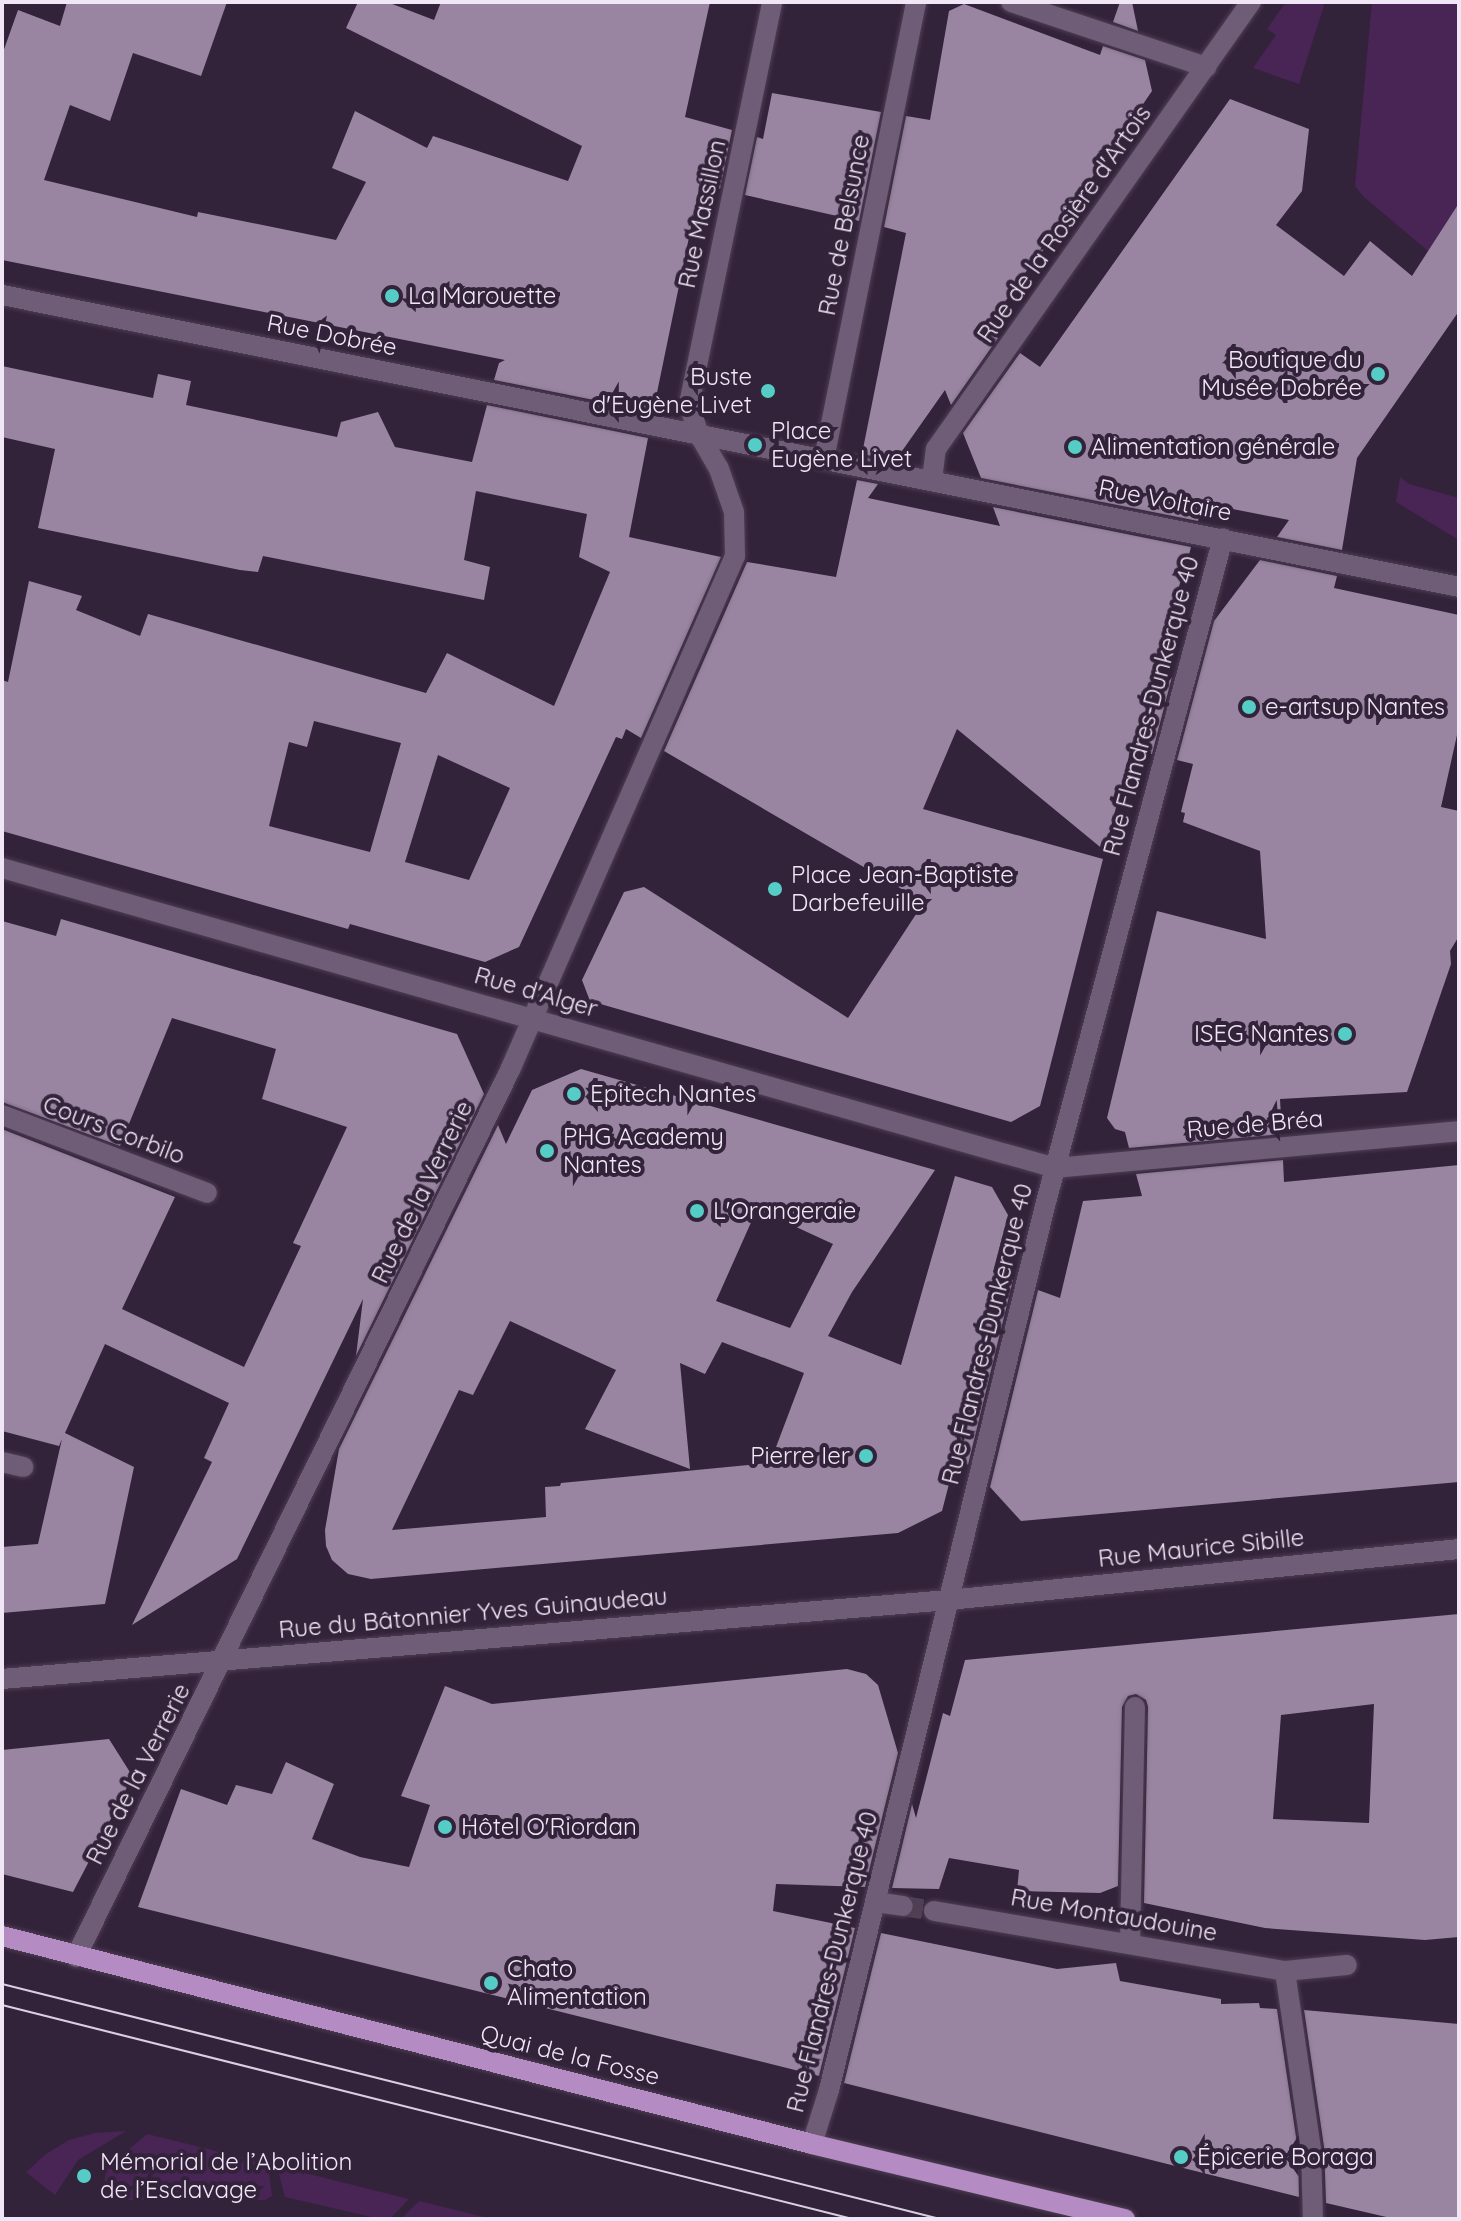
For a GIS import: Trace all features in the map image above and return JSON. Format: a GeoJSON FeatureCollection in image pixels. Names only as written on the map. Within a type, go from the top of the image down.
{"type":"FeatureCollection","features":[{"type":"Feature","properties":{"kind":"main road","name":"Quai de la Fosse"},"geometry":{"type":"LineString","coordinates":[[2,1936],[812,2144],[1125,2219]]}},
{"type":"Feature","properties":{"kind":"street","name":"Rue Massillon"},"geometry":{"type":"LineString","coordinates":[[699,435],[689,404],[772,2]]}},
{"type":"Feature","properties":{"kind":"street","name":"Rue de Belsunce"},"geometry":{"type":"LineString","coordinates":[[824,459],[916,2]]}},
{"type":"Feature","properties":{"kind":"street"},"geometry":{"type":"LineString","coordinates":[[1011,2],[1206,67]]}},
{"type":"Feature","properties":{"kind":"street","name":"Rue de la Rosière d'Artois"},"geometry":{"type":"LineString","coordinates":[[932,480],[936,449],[1251,2]]}},
{"type":"Feature","properties":{"kind":"street","name":"Rue Dobrée"},"geometry":{"type":"LineString","coordinates":[[2,295],[699,435]]}},
{"type":"Feature","properties":{"kind":"street"},"geometry":{"type":"LineString","coordinates":[[699,435],[824,459]]}},
{"type":"Feature","properties":{"kind":"street","name":"Rue de la Verrerie"},"geometry":{"type":"LineString","coordinates":[[76,1957],[224,1660],[533,1018],[737,551],[734,512],[719,469],[699,435]]}},
{"type":"Feature","properties":{"kind":"street","name":"Rue Voltaire"},"geometry":{"type":"LineString","coordinates":[[824,459],[1459,587]]}},
{"type":"Feature","properties":{"kind":"street","name":"Rue Flandres-Dunkerque 40"},"geometry":{"type":"LineString","coordinates":[[812,2144],[829,2090],[1055,1168],[1223,538]]}},
{"type":"Feature","properties":{"kind":"street","name":"Rue d'Alger"},"geometry":{"type":"LineString","coordinates":[[2,868],[1055,1168]]}},
{"type":"Feature","properties":{"kind":"street","name":"Cours Corbilo"},"geometry":{"type":"LineString","coordinates":[[2,1115],[207,1193]]}},
{"type":"Feature","properties":{"kind":"street","name":"Rue de Bréa"},"geometry":{"type":"LineString","coordinates":[[1055,1168],[1459,1131]]}},
{"type":"Feature","properties":{"kind":"street"},"geometry":{"type":"LineString","coordinates":[[2,1462],[23,1467]]}},
{"type":"Feature","properties":{"kind":"street","name":"Rue Maurice Sibille"},"geometry":{"type":"LineString","coordinates":[[949,1600],[1459,1549]]}},
{"type":"Feature","properties":{"kind":"street","name":"Rue du Bâtonnier Yves Guinaudeau"},"geometry":{"type":"LineString","coordinates":[[2,1679],[949,1600]]}},
{"type":"Feature","properties":{"kind":"street"},"geometry":{"type":"LineString","coordinates":[[1130,1943],[1135,1707]]}},
{"type":"Feature","properties":{"kind":"street"},"geometry":{"type":"LineString","coordinates":[[875,1902],[903,1906]]}},
{"type":"Feature","properties":{"kind":"street","name":"Rue Montaudouine"},"geometry":{"type":"LineString","coordinates":[[934,1911],[1285,1971],[1347,1965]]}},
{"type":"Feature","properties":{"kind":"street"},"geometry":{"type":"LineString","coordinates":[[1285,1971],[1311,2149],[1313,2219]]}},
{"type":"Feature","properties":{"kind":"shaded area"},"geometry":{"type":"Polygon","coordinates":[[[1286,2],[1325,2],[1299,84],[1253,68],[1276,35],[1267,29],[1286,2]]]}},
{"type":"Feature","properties":{"kind":"shaded area"},"geometry":{"type":"Polygon","coordinates":[[[1372,2],[1459,2],[1459,203],[1432,245],[1459,277],[1355,186],[1372,2]]]}},
{"type":"Feature","properties":{"kind":"shaded area"},"geometry":{"type":"Polygon","coordinates":[[[1400,477],[1409,484],[1459,498],[1459,540],[1396,502],[1400,477]]]}},
{"type":"Feature","properties":{"kind":"shaded area"},"geometry":{"type":"Polygon","coordinates":[[[126,2131],[78,2160],[55,2195],[26,2172],[46,2154],[69,2140],[95,2133],[126,2131]]]}},
{"type":"Feature","properties":{"kind":"shaded area"},"geometry":{"type":"Polygon","coordinates":[[[147,2134],[268,2164],[272,2196],[265,2200],[107,2200],[104,2186],[106,2169],[147,2134]]]}},
{"type":"Feature","properties":{"kind":"shaded area"},"geometry":{"type":"Polygon","coordinates":[[[277,2166],[409,2199],[390,2219],[380,2219],[285,2197],[277,2166]]]}},
{"type":"Feature","properties":{"kind":"shaded area"},"geometry":{"type":"Polygon","coordinates":[[[419,2201],[492,2219],[401,2219],[419,2201]]]}},
{"type":"Feature","properties":{"kind":"building"},"geometry":{"type":"Polygon","coordinates":[[[67,2],[227,2],[201,76],[133,53],[110,121],[70,105],[44,180],[197,217],[198,212],[336,240],[366,182],[332,168],[355,111],[427,148],[433,136],[568,181],[582,146],[346,28],[358,2],[387,2],[434,20],[441,2],[710,2],[685,117],[732,130],[720,189],[700,184],[653,412],[494,380],[499,363],[505,360],[2,260],[2,55],[18,10],[60,26],[67,2]]]}},
{"type":"Feature","properties":{"kind":"building"},"geometry":{"type":"Polygon","coordinates":[[[1120,2],[1132,2],[1138,31],[1113,22],[1120,2]]]}},
{"type":"Feature","properties":{"kind":"building"},"geometry":{"type":"Polygon","coordinates":[[[964,4],[1100,55],[1103,46],[1145,60],[1152,91],[988,331],[998,338],[951,405],[945,390],[895,461],[862,454],[906,233],[884,227],[906,116],[930,120],[949,11],[964,4]]]}},
{"type":"Feature","properties":{"kind":"building"},"geometry":{"type":"Polygon","coordinates":[[[772,93],[881,112],[859,221],[745,195],[757,137],[763,139],[772,93]]]}},
{"type":"Feature","properties":{"kind":"building"},"geometry":{"type":"Polygon","coordinates":[[[1230,99],[1309,129],[1302,191],[1276,225],[1344,276],[1370,241],[1412,276],[1459,203],[1459,311],[1357,458],[1342,550],[1277,537],[1289,520],[1202,503],[1198,521],[981,478],[963,433],[1020,353],[1040,367],[1230,99]]]}},
{"type":"Feature","properties":{"kind":"building"},"geometry":{"type":"Polygon","coordinates":[[[2,366],[153,398],[158,374],[191,381],[186,405],[337,437],[341,422],[378,412],[395,447],[472,462],[487,405],[648,438],[629,537],[721,557],[641,738],[626,729],[622,739],[616,737],[519,947],[485,962],[350,924],[348,929],[2,831],[2,680],[8,682],[29,581],[82,596],[76,610],[140,636],[148,614],[426,693],[447,653],[554,706],[610,572],[579,557],[587,514],[476,491],[464,560],[490,567],[484,600],[263,556],[258,572],[240,570],[38,528],[55,449],[2,437],[2,366]],[[314,721],[307,747],[289,742],[269,826],[370,852],[401,743],[314,721]],[[438,755],[405,862],[469,880],[510,788],[438,755]]]}},
{"type":"Feature","properties":{"kind":"building"},"geometry":{"type":"Polygon","coordinates":[[[857,480],[878,484],[868,498],[1000,526],[993,507],[1191,547],[1149,709],[1172,677],[1152,754],[1131,748],[1105,851],[957,729],[923,809],[1103,859],[1040,1106],[1011,1122],[590,1001],[582,980],[624,892],[644,887],[848,1018],[924,902],[664,751],[747,562],[836,577],[857,480]]]}},
{"type":"Feature","properties":{"kind":"building"},"geometry":{"type":"Polygon","coordinates":[[[1260,560],[1337,576],[1334,588],[1459,615],[1459,726],[1441,807],[1459,811],[1459,936],[1450,951],[1451,964],[1407,1092],[1280,1099],[1282,1134],[1129,1148],[1125,1132],[1115,1129],[1107,1118],[1157,911],[1266,939],[1260,851],[1183,822],[1185,813],[1181,812],[1193,764],[1177,760],[1214,621],[1260,560]]]}},
{"type":"Feature","properties":{"kind":"building"},"geometry":{"type":"Polygon","coordinates":[[[61,919],[457,1034],[484,1094],[356,1356],[363,1299],[237,1559],[132,1625],[212,1462],[204,1458],[229,1403],[105,1344],[65,1433],[134,1467],[105,1604],[2,1613],[2,1547],[38,1544],[62,1439],[59,1446],[2,1431],[2,1129],[175,1197],[122,1309],[244,1367],[301,1246],[293,1243],[347,1127],[262,1099],[276,1049],[172,1018],[120,1146],[2,1102],[2,921],[56,936],[61,919]]]}},
{"type":"Feature","properties":{"kind":"building"},"geometry":{"type":"Polygon","coordinates":[[[581,1069],[935,1170],[852,1292],[828,1336],[901,1365],[955,1176],[992,1187],[1008,1215],[993,1272],[1013,1280],[968,1465],[957,1453],[942,1511],[898,1533],[371,1579],[348,1574],[332,1560],[326,1546],[325,1530],[339,1449],[498,1125],[506,1144],[532,1090],[581,1069]],[[757,1209],[716,1301],[790,1328],[833,1244],[757,1209]],[[510,1321],[473,1395],[459,1390],[392,1530],[546,1517],[545,1487],[560,1486],[561,1483],[770,1463],[804,1373],[722,1342],[705,1374],[680,1363],[690,1469],[585,1429],[616,1370],[510,1321]]]}},
{"type":"Feature","properties":{"kind":"building"},"geometry":{"type":"Polygon","coordinates":[[[1283,1160],[1284,1182],[1459,1165],[1459,1482],[1021,1521],[990,1487],[1038,1290],[1060,1298],[1083,1201],[1142,1196],[1136,1174],[1283,1160]]]}},
{"type":"Feature","properties":{"kind":"building"},"geometry":{"type":"Polygon","coordinates":[[[1459,1614],[1459,1937],[1425,1940],[1265,1928],[1144,1903],[1148,1707],[1146,1700],[1136,1694],[1128,1696],[1122,1707],[1118,1886],[1100,1893],[1017,1891],[1019,1870],[949,1858],[939,1889],[892,1888],[912,1804],[916,1818],[943,1713],[950,1716],[965,1660],[1459,1614]],[[1374,1704],[1281,1715],[1273,1819],[1369,1823],[1374,1704]]]}},
{"type":"Feature","properties":{"kind":"building"},"geometry":{"type":"Polygon","coordinates":[[[847,1669],[866,1674],[878,1685],[898,1753],[865,1887],[776,1884],[773,1911],[855,1928],[819,2076],[138,1907],[181,1789],[227,1805],[236,1785],[272,1794],[286,1762],[334,1784],[312,1839],[360,1857],[409,1867],[430,1805],[401,1796],[445,1686],[492,1704],[847,1669]]]}},
{"type":"Feature","properties":{"kind":"building"},"geometry":{"type":"Polygon","coordinates":[[[109,1739],[133,1777],[73,1892],[2,1874],[2,1750],[109,1739]]]}},
{"type":"Feature","properties":{"kind":"building"},"geometry":{"type":"Polygon","coordinates":[[[881,1933],[1057,1969],[1116,1963],[1120,1981],[1221,1999],[1221,2004],[1259,2003],[1260,2008],[1277,2009],[1298,2150],[1299,2197],[844,2083],[881,1933]]]}},
{"type":"Feature","properties":{"kind":"building"},"geometry":{"type":"Polygon","coordinates":[[[1304,2010],[1459,2024],[1459,2219],[1395,2219],[1326,2203],[1324,2147],[1304,2010]]]}},
{"type":"Feature","properties":{"kind":"tunnel"},"geometry":{"type":"LineString","coordinates":[[903,1906],[934,1911]]}},
{"type":"Feature","properties":{"kind":"tram line"},"geometry":{"type":"LineString","coordinates":[[2,1984],[940,2219]]}},
{"type":"Feature","properties":{"kind":"tram line"},"geometry":{"type":"LineString","coordinates":[[2,2005],[853,2219]]}},
{"type":"Feature","properties":{"kind":"place","name":"La Marouette"},"geometry":{"type":"Point","coordinates":[392,296]}},
{"type":"Feature","properties":{"kind":"place","name":"Boutique du Musée Dobrée"},"geometry":{"type":"Point","coordinates":[1378,374]}},
{"type":"Feature","properties":{"kind":"place","name":"Buste d'Eugène Livet"},"geometry":{"type":"Point","coordinates":[768,391]}},
{"type":"Feature","properties":{"kind":"place","name":"Place Eugène Livet"},"geometry":{"type":"Point","coordinates":[755,445]}},
{"type":"Feature","properties":{"kind":"place","name":"Alimentation générale"},"geometry":{"type":"Point","coordinates":[1075,447]}},
{"type":"Feature","properties":{"kind":"place","name":"e-artsup Nantes"},"geometry":{"type":"Point","coordinates":[1249,707]}},
{"type":"Feature","properties":{"kind":"place","name":"Place Jean-Baptiste Darbefeuille"},"geometry":{"type":"Point","coordinates":[775,889]}},
{"type":"Feature","properties":{"kind":"place","name":"ISEG Nantes"},"geometry":{"type":"Point","coordinates":[1345,1034]}},
{"type":"Feature","properties":{"kind":"place","name":"Epitech Nantes"},"geometry":{"type":"Point","coordinates":[574,1094]}},
{"type":"Feature","properties":{"kind":"place","name":"PHG Academy Nantes"},"geometry":{"type":"Point","coordinates":[547,1151]}},
{"type":"Feature","properties":{"kind":"place","name":"L'Orangeraie"},"geometry":{"type":"Point","coordinates":[697,1211]}},
{"type":"Feature","properties":{"kind":"place","name":"Pierre Ier"},"geometry":{"type":"Point","coordinates":[866,1456]}},
{"type":"Feature","properties":{"kind":"place","name":"Hôtel O'Riordan"},"geometry":{"type":"Point","coordinates":[445,1827]}},
{"type":"Feature","properties":{"kind":"place","name":"Chato Alimentation"},"geometry":{"type":"Point","coordinates":[491,1983]}},
{"type":"Feature","properties":{"kind":"place","name":"Épicerie Boraga"},"geometry":{"type":"Point","coordinates":[1181,2157]}},
{"type":"Feature","properties":{"kind":"place","name":"Mémorial de l’Abolition de l’Esclavage"},"geometry":{"type":"Point","coordinates":[84,2176]}}]}
